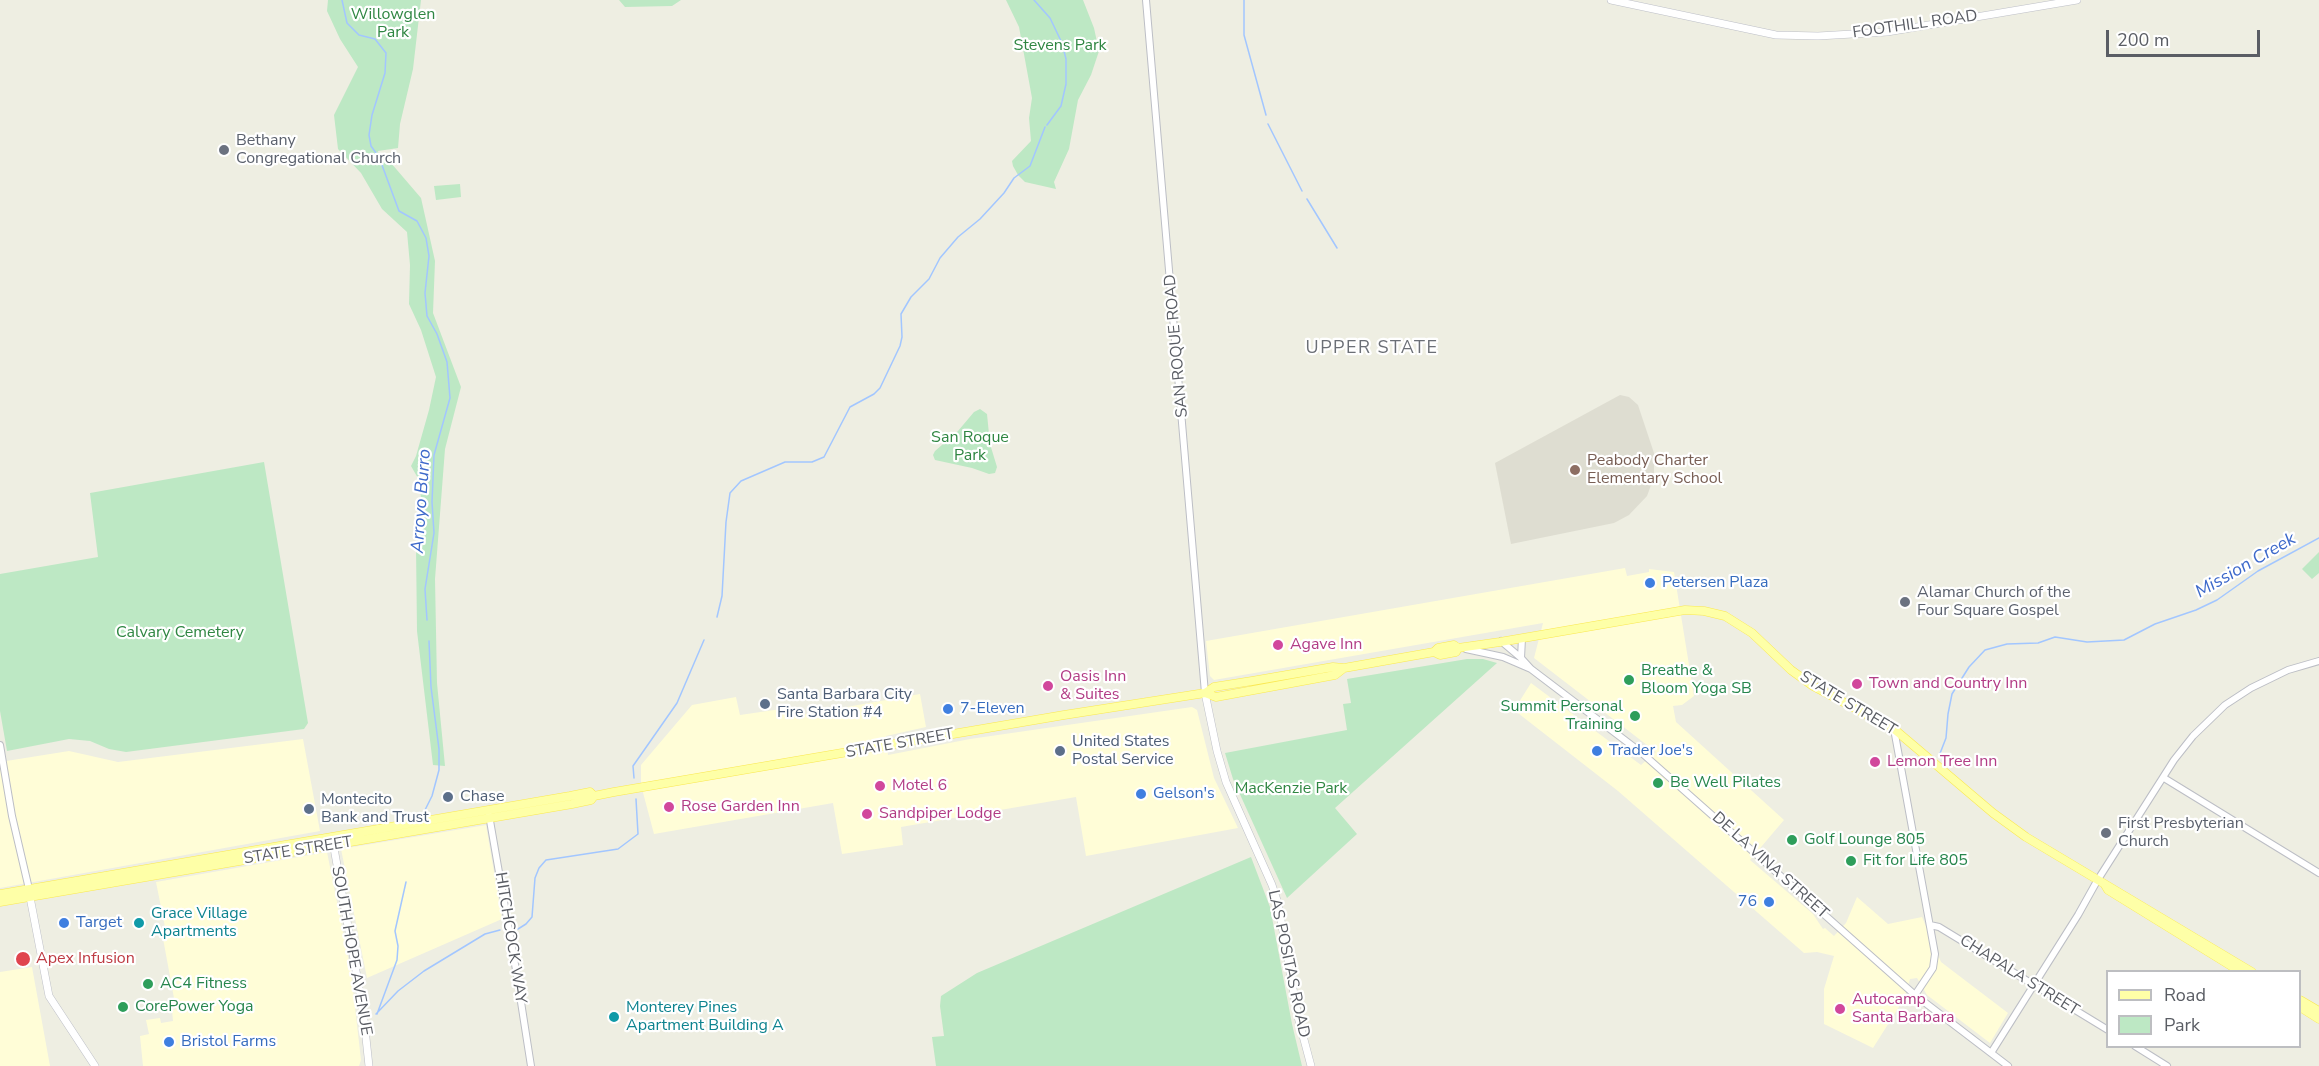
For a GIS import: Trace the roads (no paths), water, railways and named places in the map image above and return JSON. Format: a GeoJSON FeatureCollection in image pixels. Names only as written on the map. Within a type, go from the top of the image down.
{"type":"FeatureCollection","features":[{"type":"Feature","properties":{"kind":"main road","name":"FOOTHILL ROAD"},"geometry":{"type":"LineString","coordinates":[[1611,0],[1776,35],[1818,36],[1887,32],[2077,0]]}},
{"type":"Feature","properties":{"kind":"main road","name":"STATE STREET"},"geometry":{"type":"LineString","coordinates":[[332,841],[489,819],[591,800],[594,796],[625,790],[1053,717],[1205,693],[1216,697],[1335,675],[1344,668],[1434,652],[1438,648],[1454,645],[1459,648],[1501,642],[1685,610],[1725,616],[1743,626],[1791,670],[1813,686],[1894,729],[1993,813],[2101,883],[2108,890],[2238,970]]}},
{"type":"Feature","properties":{"kind":"main road","name":"LAS POSITAS ROAD"},"geometry":{"type":"LineString","coordinates":[[1205,693],[1223,773],[1278,903],[1298,1017],[1311,1066]]}},
{"type":"Feature","properties":{"kind":"main road","name":"STATE STREET"},"geometry":{"type":"LineString","coordinates":[[0,902],[29,893],[332,841],[488,810],[590,792],[594,796]]}},
{"type":"Feature","properties":{"kind":"main road","name":"SOUTH HOPE AVENUE"},"geometry":{"type":"LineString","coordinates":[[332,841],[363,1010],[369,1066]]}},
{"type":"Feature","properties":{"kind":"main road","name":"STATE STREET"},"geometry":{"type":"LineString","coordinates":[[2101,883],[2112,886],[2250,970]]}},
{"type":"Feature","properties":{"kind":"main road","name":"STATE STREET"},"geometry":{"type":"LineString","coordinates":[[0,894],[29,893]]}},
{"type":"Feature","properties":{"kind":"main road"},"geometry":{"type":"LineString","coordinates":[[29,893],[49,996],[95,1066]]}},
{"type":"Feature","properties":{"kind":"main road"},"geometry":{"type":"LineString","coordinates":[[2301,1001],[2319,1011]]}},
{"type":"Feature","properties":{"kind":"main road"},"geometry":{"type":"LineString","coordinates":[[2301,1008],[2319,1019]]}},
{"type":"Feature","properties":{"kind":"street","name":"SAN ROQUE ROAD"},"geometry":{"type":"LineString","coordinates":[[1146,0],[1205,693]]}},
{"type":"Feature","properties":{"kind":"street"},"geometry":{"type":"LineString","coordinates":[[1521,658],[1522,638]]}},
{"type":"Feature","properties":{"kind":"street","name":"DE LA VINA STREET"},"geometry":{"type":"LineString","coordinates":[[1501,642],[1531,669],[1643,754],[1915,995],[2008,1066]]}},
{"type":"Feature","properties":{"kind":"street","name":"DE LA VINA STREET"},"geometry":{"type":"LineString","coordinates":[[1459,648],[1503,657],[1531,669]]}},
{"type":"Feature","properties":{"kind":"street"},"geometry":{"type":"LineString","coordinates":[[1991,1053],[2101,883],[2174,760],[2193,735],[2225,705],[2265,681],[2288,670],[2319,661]]}},
{"type":"Feature","properties":{"kind":"street"},"geometry":{"type":"LineString","coordinates":[[1894,729],[1935,961],[1915,995]]}},
{"type":"Feature","properties":{"kind":"street"},"geometry":{"type":"LineString","coordinates":[[0,745],[12,816],[29,893]]}},
{"type":"Feature","properties":{"kind":"street"},"geometry":{"type":"LineString","coordinates":[[2164,778],[2319,873]]}},
{"type":"Feature","properties":{"kind":"street","name":"HITCHCOCK WAY"},"geometry":{"type":"LineString","coordinates":[[488,810],[531,1066]]}},
{"type":"Feature","properties":{"kind":"street","name":"CHAPALA STREET"},"geometry":{"type":"LineString","coordinates":[[1930,925],[1940,927],[2106,1029]]}},
{"type":"Feature","properties":{"kind":"street"},"geometry":{"type":"LineString","coordinates":[[2137,1048],[2167,1066]]}},
{"type":"Feature","properties":{"kind":"waterway","name":"Arroyo Burro"},"geometry":{"type":"LineString","coordinates":[[342,0],[347,23],[359,35],[375,39],[386,53],[385,73],[372,115],[369,135],[371,146],[379,157],[399,211],[417,221],[426,238],[429,256],[425,293],[427,316],[437,334],[447,362],[450,398],[434,455],[432,502],[434,533],[425,589],[427,620]]}},
{"type":"Feature","properties":{"kind":"waterway"},"geometry":{"type":"LineString","coordinates":[[1034,0],[1050,18],[1062,43],[1066,59],[1066,84],[1061,106],[1047,125]]}},
{"type":"Feature","properties":{"kind":"waterway"},"geometry":{"type":"LineString","coordinates":[[1244,0],[1244,35],[1266,115]]}},
{"type":"Feature","properties":{"kind":"waterway"},"geometry":{"type":"LineString","coordinates":[[1268,124],[1302,191]]}},
{"type":"Feature","properties":{"kind":"waterway"},"geometry":{"type":"LineString","coordinates":[[717,617],[722,596],[730,493],[741,481],[785,462],[812,462],[824,457],[850,407],[874,394],[880,388],[900,346],[901,314],[911,297],[929,279],[940,258],[958,237],[980,219],[1004,193],[1014,178],[1030,166],[1045,127]]}},
{"type":"Feature","properties":{"kind":"waterway"},"geometry":{"type":"LineString","coordinates":[[1307,199],[1337,248]]}},
{"type":"Feature","properties":{"kind":"waterway","name":"Mission Creek"},"geometry":{"type":"LineString","coordinates":[[1939,756],[1946,738],[1952,694],[1969,667],[1985,650],[2007,644],[2038,643],[2055,637],[2087,642],[2124,640],[2155,624],[2217,600],[2258,571],[2319,538]]}},
{"type":"Feature","properties":{"kind":"waterway"},"geometry":{"type":"LineString","coordinates":[[634,778],[633,766],[677,703],[704,640]]}},
{"type":"Feature","properties":{"kind":"waterway","name":"Arroyo Burro"},"geometry":{"type":"LineString","coordinates":[[424,812],[432,796],[439,770],[429,641]]}},
{"type":"Feature","properties":{"kind":"waterway"},"geometry":{"type":"LineString","coordinates":[[518,929],[532,917],[535,878],[539,868],[546,860],[618,849],[638,834],[636,799]]}},
{"type":"Feature","properties":{"kind":"waterway","name":"Arroyo Burro"},"geometry":{"type":"LineString","coordinates":[[377,1014],[397,960],[398,946],[395,931],[406,882]]}},
{"type":"Feature","properties":{"kind":"waterway"},"geometry":{"type":"LineString","coordinates":[[376,1014],[398,991],[424,971],[485,934],[500,930]]}},
{"type":"Feature","properties":{"kind":"place","name":"Bethany Congregational Church"},"geometry":{"type":"Point","coordinates":[224,150]}},
{"type":"Feature","properties":{"kind":"place","name":"Peabody Charter Elementary School"},"geometry":{"type":"Point","coordinates":[1575,470]}},
{"type":"Feature","properties":{"kind":"place","name":"Petersen Plaza"},"geometry":{"type":"Point","coordinates":[1650,583]}},
{"type":"Feature","properties":{"kind":"place","name":"Alamar Church of the Four Square Gospel"},"geometry":{"type":"Point","coordinates":[1905,602]}},
{"type":"Feature","properties":{"kind":"place","name":"Agave Inn"},"geometry":{"type":"Point","coordinates":[1278,645]}},
{"type":"Feature","properties":{"kind":"place","name":"Breathe & Bloom Yoga SB"},"geometry":{"type":"Point","coordinates":[1629,680]}},
{"type":"Feature","properties":{"kind":"place","name":"Town and Country Inn"},"geometry":{"type":"Point","coordinates":[1857,684]}},
{"type":"Feature","properties":{"kind":"place","name":"Oasis Inn & Suites"},"geometry":{"type":"Point","coordinates":[1048,686]}},
{"type":"Feature","properties":{"kind":"place","name":"Santa Barbara City Fire Station #4"},"geometry":{"type":"Point","coordinates":[765,704]}},
{"type":"Feature","properties":{"kind":"place","name":"7-Eleven"},"geometry":{"type":"Point","coordinates":[948,709]}},
{"type":"Feature","properties":{"kind":"place","name":"Summit Personal Training"},"geometry":{"type":"Point","coordinates":[1635,716]}},
{"type":"Feature","properties":{"kind":"place","name":"United States Postal Service"},"geometry":{"type":"Point","coordinates":[1060,751]}},
{"type":"Feature","properties":{"kind":"place","name":"Trader Joe's"},"geometry":{"type":"Point","coordinates":[1597,751]}},
{"type":"Feature","properties":{"kind":"place","name":"Lemon Tree Inn"},"geometry":{"type":"Point","coordinates":[1875,762]}},
{"type":"Feature","properties":{"kind":"place","name":"Be Well Pilates"},"geometry":{"type":"Point","coordinates":[1658,783]}},
{"type":"Feature","properties":{"kind":"place","name":"Motel 6"},"geometry":{"type":"Point","coordinates":[880,786]}},
{"type":"Feature","properties":{"kind":"place","name":"Gelson's"},"geometry":{"type":"Point","coordinates":[1141,794]}},
{"type":"Feature","properties":{"kind":"place","name":"Chase"},"geometry":{"type":"Point","coordinates":[448,797]}},
{"type":"Feature","properties":{"kind":"place","name":"Rose Garden Inn"},"geometry":{"type":"Point","coordinates":[669,807]}},
{"type":"Feature","properties":{"kind":"place","name":"Montecito Bank and Trust"},"geometry":{"type":"Point","coordinates":[309,809]}},
{"type":"Feature","properties":{"kind":"place","name":"Sandpiper Lodge"},"geometry":{"type":"Point","coordinates":[867,814]}},
{"type":"Feature","properties":{"kind":"place","name":"First Presbyterian Church"},"geometry":{"type":"Point","coordinates":[2106,833]}},
{"type":"Feature","properties":{"kind":"place","name":"Golf Lounge 805"},"geometry":{"type":"Point","coordinates":[1792,840]}},
{"type":"Feature","properties":{"kind":"place","name":"Fit for Life 805"},"geometry":{"type":"Point","coordinates":[1851,861]}},
{"type":"Feature","properties":{"kind":"place","name":"76"},"geometry":{"type":"Point","coordinates":[1769,902]}},
{"type":"Feature","properties":{"kind":"place","name":"Target"},"geometry":{"type":"Point","coordinates":[64,923]}},
{"type":"Feature","properties":{"kind":"place","name":"Grace Village Apartments"},"geometry":{"type":"Point","coordinates":[139,923]}},
{"type":"Feature","properties":{"kind":"place","name":"Apex Infusion"},"geometry":{"type":"Point","coordinates":[23,959]}},
{"type":"Feature","properties":{"kind":"place","name":"AC4 Fitness"},"geometry":{"type":"Point","coordinates":[148,984]}},
{"type":"Feature","properties":{"kind":"place","name":"CorePower Yoga"},"geometry":{"type":"Point","coordinates":[123,1007]}},
{"type":"Feature","properties":{"kind":"place","name":"Autocamp Santa Barbara"},"geometry":{"type":"Point","coordinates":[1840,1009]}},
{"type":"Feature","properties":{"kind":"place","name":"Monterey Pines Apartment Building A"},"geometry":{"type":"Point","coordinates":[614,1017]}},
{"type":"Feature","properties":{"kind":"place","name":"Bristol Farms"},"geometry":{"type":"Point","coordinates":[169,1042]}},
{"type":"Feature","properties":{"kind":"district","name":"UPPER STATE"},"geometry":{"type":"Point","coordinates":[1372,349]}},
{"type":"Feature","properties":{"kind":"park label","name":"Willowglen Park"},"geometry":{"type":"Point","coordinates":[393,24]}},
{"type":"Feature","properties":{"kind":"park label","name":"Stevens Park"},"geometry":{"type":"Point","coordinates":[1060,46]}},
{"type":"Feature","properties":{"kind":"park label","name":"San Roque Park"},"geometry":{"type":"Point","coordinates":[970,447]}},
{"type":"Feature","properties":{"kind":"park label","name":"Calvary Cemetery"},"geometry":{"type":"Point","coordinates":[180,633]}},
{"type":"Feature","properties":{"kind":"park label","name":"MacKenzie Park"},"geometry":{"type":"Point","coordinates":[1291,789]}}]}
